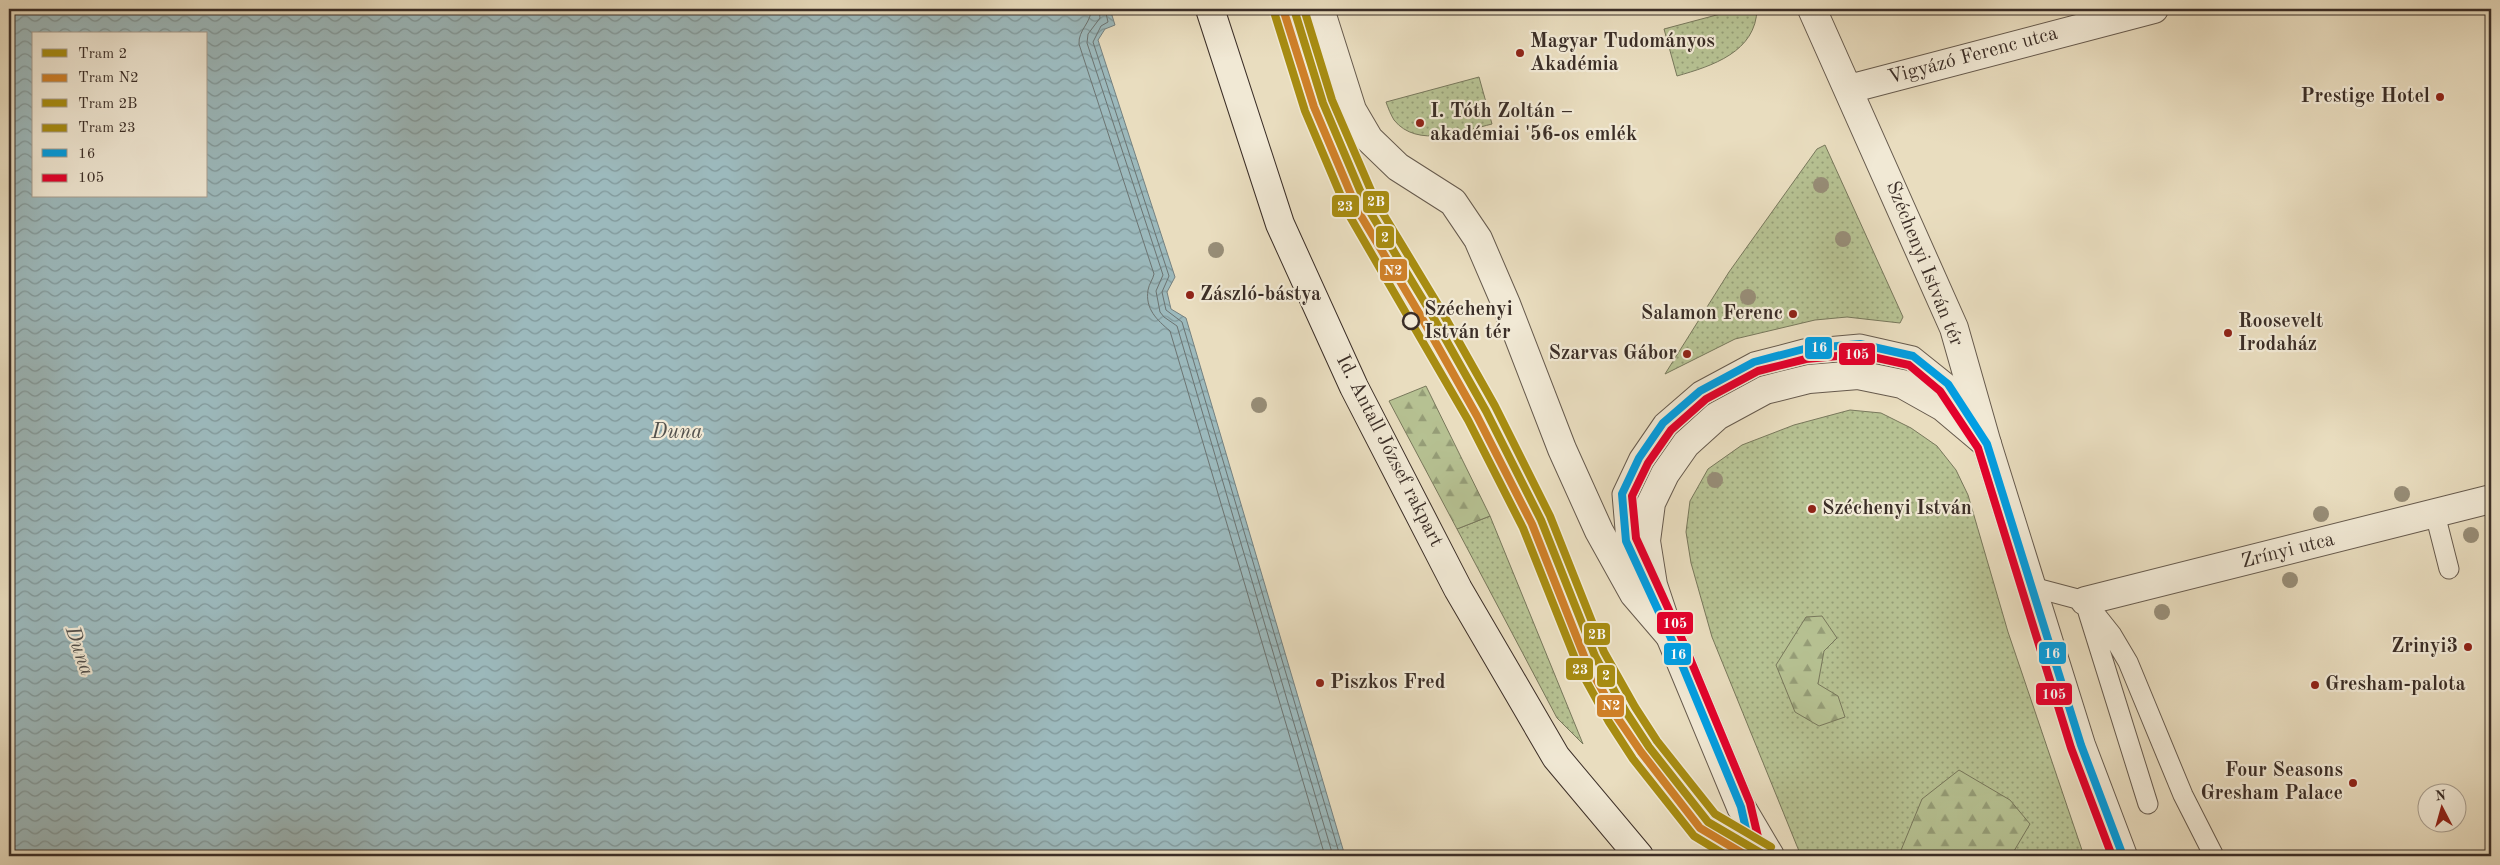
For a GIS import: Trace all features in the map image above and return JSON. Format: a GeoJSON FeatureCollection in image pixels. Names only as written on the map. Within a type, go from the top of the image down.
{"type":"FeatureCollection","features":[{"type":"Feature","properties":{"kind":"street","name":"Id. Antall József rakpart"},"geometry":{"type":"LineString","coordinates":[[1210,9],[1280,224],[1354,387],[1458,589],[1556,757],[1640,856]]}},
{"type":"Feature","properties":{"kind":"street"},"geometry":{"type":"LineString","coordinates":[[1320,9],[1352,110],[1369,139],[1398,167],[1453,202],[1478,239],[1506,304],[1562,450],[1599,531],[1634,594],[1670,636]]}},
{"type":"Feature","properties":{"kind":"street","name":"Széchenyi István tér"},"geometry":{"type":"LineString","coordinates":[[1812,9],[1954,328],[1987,444],[2081,745],[2123,856]]}},
{"type":"Feature","properties":{"kind":"street","name":"Vigyázó Ferenc utca"},"geometry":{"type":"LineString","coordinates":[[1849,89],[2154,9]]}},
{"type":"Feature","properties":{"kind":"street"},"geometry":{"type":"LineString","coordinates":[[1770,856],[1742,807],[1670,636],[1653,585],[1646,542],[1651,503],[1665,474],[1686,444],[1717,416],[1765,390],[1809,378],[1858,375],[1902,384],[1944,407],[1987,444]]}},
{"type":"Feature","properties":{"kind":"street","name":"Zrínyi utca"},"geometry":{"type":"LineString","coordinates":[[2085,601],[2491,500]]}},
{"type":"Feature","properties":{"kind":"street"},"geometry":{"type":"LineString","coordinates":[[1742,807],[1752,856]]}},
{"type":"Feature","properties":{"kind":"lane"},"geometry":{"type":"LineString","coordinates":[[2435,514],[2449,568]]}},
{"type":"Feature","properties":{"kind":"lane"},"geometry":{"type":"LineString","coordinates":[[2032,587],[2085,601],[2112,635],[2128,662],[2183,795],[2214,856]]}},
{"type":"Feature","properties":{"kind":"lane"},"geometry":{"type":"LineString","coordinates":[[2085,601],[2148,804]]}},
{"type":"Feature","properties":{"kind":"green space"},"geometry":{"type":"Polygon","coordinates":[[[1739,9],[1757,9],[1755,24],[1749,36],[1740,46],[1730,55],[1717,62],[1677,76],[1664,29],[1739,9]]]}},
{"type":"Feature","properties":{"kind":"green space"},"geometry":{"type":"Polygon","coordinates":[[[1479,77],[1492,124],[1441,136],[1415,134],[1404,129],[1394,120],[1386,102],[1479,77]]]}},
{"type":"Feature","properties":{"kind":"green space"},"geometry":{"type":"Polygon","coordinates":[[[1825,145],[1903,317],[1900,323],[1847,317],[1815,320],[1735,339],[1665,374],[1729,272],[1817,149],[1825,145]]]}},
{"type":"Feature","properties":{"kind":"green space"},"geometry":{"type":"Polygon","coordinates":[[[1426,386],[1490,516],[1457,529],[1389,401],[1426,386]]]}},
{"type":"Feature","properties":{"kind":"green space"},"geometry":{"type":"Polygon","coordinates":[[[1850,410],[1881,413],[1911,428],[1937,446],[1956,470],[1968,495],[2008,632],[2084,856],[1801,856],[1712,637],[1691,563],[1686,532],[1690,501],[1708,469],[1742,445],[1794,425],[1850,410]]]}},
{"type":"Feature","properties":{"kind":"green space"},"geometry":{"type":"Polygon","coordinates":[[[1490,516],[1583,744],[1557,718],[1457,529],[1490,516]]]}},
{"type":"Feature","properties":{"kind":"green space"},"geometry":{"type":"Polygon","coordinates":[[[1822,616],[1837,638],[1824,651],[1818,684],[1838,696],[1845,717],[1819,726],[1795,712],[1776,665],[1806,617],[1822,616]]]}},
{"type":"Feature","properties":{"kind":"green space"},"geometry":{"type":"Polygon","coordinates":[[[1959,770],[2010,800],[2030,824],[2011,856],[1899,855],[1922,799],[1959,770]]]}},
{"type":"Feature","properties":{"kind":"water","name":"Duna"},"geometry":{"type":"Polygon","coordinates":[[[9,9],[1110,9],[1115,25],[1105,29],[1098,40],[1175,277],[1167,292],[1171,309],[1186,318],[1345,856],[9,856],[9,9]]]}},
{"type":"Feature","properties":{"kind":"tram line","name":"2"},"geometry":{"type":"LineString","coordinates":[[1294,9],[1323,103],[1367,207],[1428,308],[1486,411],[1541,520],[1595,656],[1626,712],[1649,747],[1708,822],[1766,856]]}},
{"type":"Feature","properties":{"kind":"tram line","name":"2B"},"geometry":{"type":"LineString","coordinates":[[1304,9],[1332,100],[1376,202],[1437,303],[1495,406],[1550,516],[1604,652],[1635,707],[1657,741],[1715,814],[1771,847]]}},
{"type":"Feature","properties":{"kind":"tram line","name":"N2"},"geometry":{"type":"LineString","coordinates":[[1284,12],[1314,107],[1358,211],[1419,313],[1477,416],[1532,524],[1586,661],[1617,717],[1641,752],[1700,828],[1747,856]]}},
{"type":"Feature","properties":{"kind":"tram line","name":"23"},"geometry":{"type":"LineString","coordinates":[[1275,15],[1305,111],[1349,215],[1468,420],[1523,528],[1578,666],[1609,722],[1633,759],[1694,836],[1727,856]]}},
{"type":"Feature","properties":{"kind":"transit line","name":"16"},"geometry":{"type":"LineString","coordinates":[[1752,856],[1741,807],[1670,636],[1626,541],[1622,494],[1639,458],[1663,423],[1700,391],[1754,362],[1804,349],[1860,344],[1913,356],[1948,384],[1987,444],[2081,745],[2123,856]]}},
{"type":"Feature","properties":{"kind":"transit line","name":"105"},"geometry":{"type":"LineString","coordinates":[[1762,854],[1750,803],[1679,632],[1636,538],[1632,496],[1648,463],[1671,430],[1706,399],[1758,371],[1806,359],[1859,354],[1909,365],[1940,391],[1978,448],[2071,748],[2112,856]]}},
{"type":"Feature","properties":{"kind":"place","name":"Magyar Tudományos Akadémia"},"geometry":{"type":"Point","coordinates":[1520,53]}},
{"type":"Feature","properties":{"kind":"place","name":"Prestige Hotel"},"geometry":{"type":"Point","coordinates":[2440,97]}},
{"type":"Feature","properties":{"kind":"place","name":"I. Tóth Zoltán – akadémiai '56-os emlék"},"geometry":{"type":"Point","coordinates":[1420,123]}},
{"type":"Feature","properties":{"kind":"place","name":"Zászló-bástya"},"geometry":{"type":"Point","coordinates":[1190,295]}},
{"type":"Feature","properties":{"kind":"place","name":"Salamon Ferenc"},"geometry":{"type":"Point","coordinates":[1793,314]}},
{"type":"Feature","properties":{"kind":"place","name":"Széchenyi István tér"},"geometry":{"type":"Point","coordinates":[1411,321]}},
{"type":"Feature","properties":{"kind":"place","name":"Roosevelt Irodaház"},"geometry":{"type":"Point","coordinates":[2228,333]}},
{"type":"Feature","properties":{"kind":"place","name":"Szarvas Gábor"},"geometry":{"type":"Point","coordinates":[1687,354]}},
{"type":"Feature","properties":{"kind":"place","name":"Széchenyi István"},"geometry":{"type":"Point","coordinates":[1812,509]}},
{"type":"Feature","properties":{"kind":"place","name":"Zrinyi3"},"geometry":{"type":"Point","coordinates":[2468,647]}},
{"type":"Feature","properties":{"kind":"place","name":"Piszkos Fred"},"geometry":{"type":"Point","coordinates":[1320,683]}},
{"type":"Feature","properties":{"kind":"place","name":"Gresham-palota"},"geometry":{"type":"Point","coordinates":[2315,685]}},
{"type":"Feature","properties":{"kind":"place","name":"Four Seasons Gresham Palace"},"geometry":{"type":"Point","coordinates":[2353,783]}}]}
